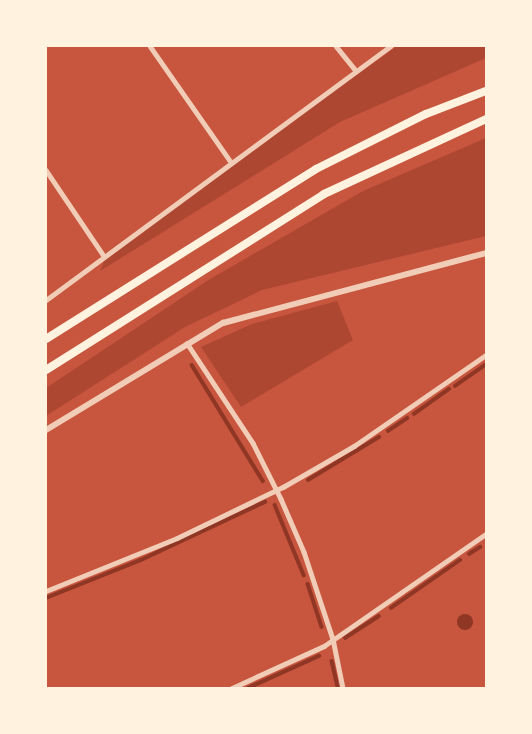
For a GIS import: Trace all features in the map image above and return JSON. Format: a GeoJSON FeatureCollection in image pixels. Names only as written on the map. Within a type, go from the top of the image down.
{"type":"FeatureCollection","features":[{"type":"Feature","properties":{"kind":"highway"},"geometry":{"type":"LineString","coordinates":[[46,339],[316,169],[426,114],[486,91]]}},
{"type":"Feature","properties":{"kind":"highway"},"geometry":{"type":"LineString","coordinates":[[46,370],[324,194],[486,119]]}},
{"type":"Feature","properties":{"kind":"street"},"geometry":{"type":"LineString","coordinates":[[150,46],[231,162]]}},
{"type":"Feature","properties":{"kind":"street"},"geometry":{"type":"LineString","coordinates":[[336,46],[356,71]]}},
{"type":"Feature","properties":{"kind":"street"},"geometry":{"type":"LineString","coordinates":[[46,300],[390,46]]}},
{"type":"Feature","properties":{"kind":"street"},"geometry":{"type":"LineString","coordinates":[[46,170],[104,256]]}},
{"type":"Feature","properties":{"kind":"street"},"geometry":{"type":"LineString","coordinates":[[46,430],[187,343],[251,313],[486,253]]}},
{"type":"Feature","properties":{"kind":"street"},"geometry":{"type":"LineString","coordinates":[[187,343],[253,443],[277,490],[304,552],[333,639],[344,688]]}},
{"type":"Feature","properties":{"kind":"street"},"geometry":{"type":"LineString","coordinates":[[46,591],[177,538],[277,490],[354,446],[486,355]]}},
{"type":"Feature","properties":{"kind":"street"},"geometry":{"type":"LineString","coordinates":[[232,688],[333,639],[486,534]]}},
{"type":"Feature","properties":{"kind":"shaded area"},"geometry":{"type":"Polygon","coordinates":[[[397,46],[486,46],[486,58],[340,122],[100,271],[105,259],[185,198],[397,46]]]}},
{"type":"Feature","properties":{"kind":"shaded area"},"geometry":{"type":"Polygon","coordinates":[[[486,138],[486,236],[262,290],[185,327],[46,416],[46,388],[210,279],[363,191],[486,138]]]}},
{"type":"Feature","properties":{"kind":"shaded area"},"geometry":{"type":"Polygon","coordinates":[[[337,301],[353,340],[241,407],[201,347],[252,324],[337,301]]]}},
{"type":"Feature","properties":{"kind":"shaded area"},"geometry":{"type":"Polygon","coordinates":[[[465,614],[471,616],[471,628],[465,630],[459,628],[457,622],[459,616],[465,614]]]}},
{"type":"Feature","properties":{"kind":"waterway"},"geometry":{"type":"LineString","coordinates":[[455,386],[486,364]]}},
{"type":"Feature","properties":{"kind":"waterway"},"geometry":{"type":"LineString","coordinates":[[192,365],[263,481]]}},
{"type":"Feature","properties":{"kind":"waterway"},"geometry":{"type":"LineString","coordinates":[[414,414],[449,389]]}},
{"type":"Feature","properties":{"kind":"waterway"},"geometry":{"type":"LineString","coordinates":[[388,431],[407,418]]}},
{"type":"Feature","properties":{"kind":"waterway"},"geometry":{"type":"LineString","coordinates":[[308,480],[379,437]]}},
{"type":"Feature","properties":{"kind":"waterway"},"geometry":{"type":"LineString","coordinates":[[46,598],[141,560],[265,502]]}},
{"type":"Feature","properties":{"kind":"waterway"},"geometry":{"type":"LineString","coordinates":[[275,505],[304,575]]}},
{"type":"Feature","properties":{"kind":"waterway"},"geometry":{"type":"LineString","coordinates":[[469,554],[480,547]]}},
{"type":"Feature","properties":{"kind":"waterway"},"geometry":{"type":"LineString","coordinates":[[391,608],[460,560]]}},
{"type":"Feature","properties":{"kind":"waterway"},"geometry":{"type":"LineString","coordinates":[[308,584],[322,627]]}},
{"type":"Feature","properties":{"kind":"waterway"},"geometry":{"type":"LineString","coordinates":[[345,638],[379,616]]}},
{"type":"Feature","properties":{"kind":"waterway"},"geometry":{"type":"LineString","coordinates":[[248,688],[319,656]]}},
{"type":"Feature","properties":{"kind":"waterway"},"geometry":{"type":"LineString","coordinates":[[332,661],[338,688]]}}]}
